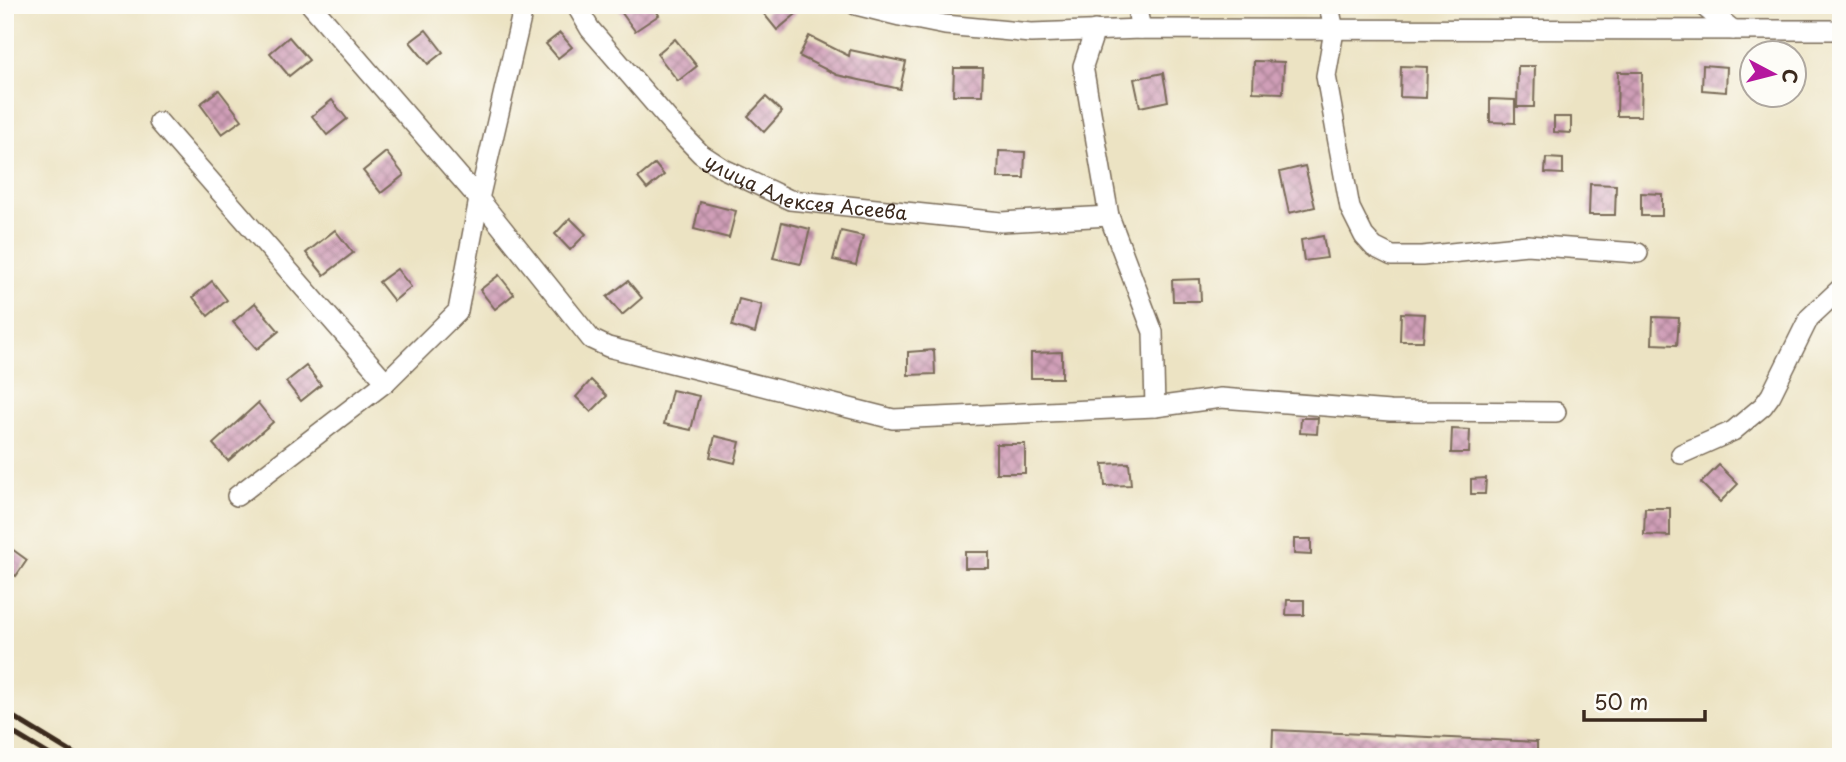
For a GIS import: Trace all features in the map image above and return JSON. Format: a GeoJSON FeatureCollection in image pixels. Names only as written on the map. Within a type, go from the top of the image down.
{"type":"FeatureCollection","features":[{"type":"Feature","properties":{"kind":"street"},"geometry":{"type":"LineString","coordinates":[[311,5],[479,199],[591,339],[608,347],[893,419],[1155,407],[1222,398],[1390,411],[1556,411]]}},
{"type":"Feature","properties":{"kind":"street"},"geometry":{"type":"LineString","coordinates":[[237,496],[386,382],[458,311],[479,199],[524,5]]}},
{"type":"Feature","properties":{"kind":"street","name":"улица Алексея Асеева"},"geometry":{"type":"LineString","coordinates":[[576,5],[590,29],[701,154],[724,169],[790,200],[1001,222],[1109,216]]}},
{"type":"Feature","properties":{"kind":"street"},"geometry":{"type":"LineString","coordinates":[[856,5],[945,25],[1031,33],[1141,29],[1841,30]]}},
{"type":"Feature","properties":{"kind":"street"},"geometry":{"type":"LineString","coordinates":[[940,5],[945,25]]}},
{"type":"Feature","properties":{"kind":"street"},"geometry":{"type":"LineString","coordinates":[[1136,5],[1141,29]]}},
{"type":"Feature","properties":{"kind":"street"},"geometry":{"type":"LineString","coordinates":[[1329,5],[1334,31],[1326,76],[1347,195],[1359,227],[1374,247],[1392,256],[1422,256],[1527,245],[1638,253]]}},
{"type":"Feature","properties":{"kind":"street"},"geometry":{"type":"LineString","coordinates":[[1703,5],[1733,30]]}},
{"type":"Feature","properties":{"kind":"street"},"geometry":{"type":"LineString","coordinates":[[1095,30],[1083,66],[1109,216],[1153,332],[1155,407]]}},
{"type":"Feature","properties":{"kind":"street"},"geometry":{"type":"LineString","coordinates":[[159,122],[386,382]]}},
{"type":"Feature","properties":{"kind":"street"},"geometry":{"type":"LineString","coordinates":[[1681,454],[1733,431],[1763,406],[1809,318],[1841,288]]}},
{"type":"Feature","properties":{"kind":"building"},"geometry":{"type":"Polygon","coordinates":[[[616,5],[652,5],[659,15],[635,31],[616,5]]]}},
{"type":"Feature","properties":{"kind":"building"},"geometry":{"type":"Polygon","coordinates":[[[774,5],[789,5],[796,14],[777,30],[764,14],[774,5]]]}},
{"type":"Feature","properties":{"kind":"building"},"geometry":{"type":"Polygon","coordinates":[[[426,30],[443,52],[428,64],[410,42],[426,30]]]}},
{"type":"Feature","properties":{"kind":"building"},"geometry":{"type":"Polygon","coordinates":[[[560,33],[572,47],[558,58],[546,44],[560,33]]]}},
{"type":"Feature","properties":{"kind":"building"},"geometry":{"type":"Polygon","coordinates":[[[809,36],[849,56],[850,50],[906,62],[900,89],[837,75],[799,56],[809,36]]]}},
{"type":"Feature","properties":{"kind":"building"},"geometry":{"type":"Polygon","coordinates":[[[289,37],[309,60],[289,76],[270,53],[289,37]]]}},
{"type":"Feature","properties":{"kind":"building"},"geometry":{"type":"Polygon","coordinates":[[[675,39],[697,66],[678,81],[657,54],[675,39]]]}},
{"type":"Feature","properties":{"kind":"building"},"geometry":{"type":"Polygon","coordinates":[[[1254,61],[1284,62],[1283,93],[1253,92],[1254,61]]]}},
{"type":"Feature","properties":{"kind":"building"},"geometry":{"type":"Polygon","coordinates":[[[1703,65],[1727,67],[1726,92],[1702,90],[1703,65]]]}},
{"type":"Feature","properties":{"kind":"building"},"geometry":{"type":"Polygon","coordinates":[[[1401,66],[1427,67],[1426,98],[1400,97],[1401,66]]]}},
{"type":"Feature","properties":{"kind":"building"},"geometry":{"type":"Polygon","coordinates":[[[1518,66],[1535,66],[1534,107],[1517,107],[1518,66]]]}},
{"type":"Feature","properties":{"kind":"building"},"geometry":{"type":"Polygon","coordinates":[[[954,68],[983,68],[982,95],[953,95],[954,68]]]}},
{"type":"Feature","properties":{"kind":"building"},"geometry":{"type":"Polygon","coordinates":[[[1618,72],[1642,72],[1641,116],[1617,116],[1618,72]]]}},
{"type":"Feature","properties":{"kind":"building"},"geometry":{"type":"Polygon","coordinates":[[[1163,73],[1168,101],[1140,107],[1134,79],[1163,73]]]}},
{"type":"Feature","properties":{"kind":"building"},"geometry":{"type":"Polygon","coordinates":[[[219,90],[242,120],[222,134],[200,104],[219,90]]]}},
{"type":"Feature","properties":{"kind":"building"},"geometry":{"type":"Polygon","coordinates":[[[766,97],[782,112],[764,132],[748,116],[766,97]]]}},
{"type":"Feature","properties":{"kind":"building"},"geometry":{"type":"Polygon","coordinates":[[[1490,99],[1515,100],[1515,123],[1490,122],[1490,99]]]}},
{"type":"Feature","properties":{"kind":"building"},"geometry":{"type":"Polygon","coordinates":[[[332,100],[347,119],[327,135],[312,116],[332,100]]]}},
{"type":"Feature","properties":{"kind":"building"},"geometry":{"type":"Polygon","coordinates":[[[1554,117],[1571,117],[1571,133],[1554,132],[1554,117]]]}},
{"type":"Feature","properties":{"kind":"building"},"geometry":{"type":"Polygon","coordinates":[[[999,151],[1025,152],[1024,178],[998,178],[999,151]]]}},
{"type":"Feature","properties":{"kind":"building"},"geometry":{"type":"Polygon","coordinates":[[[386,152],[404,175],[381,193],[363,171],[386,152]]]}},
{"type":"Feature","properties":{"kind":"building"},"geometry":{"type":"Polygon","coordinates":[[[1546,158],[1563,159],[1563,174],[1545,173],[1546,158]]]}},
{"type":"Feature","properties":{"kind":"building"},"geometry":{"type":"Polygon","coordinates":[[[655,164],[664,175],[647,189],[638,178],[655,164]]]}},
{"type":"Feature","properties":{"kind":"building"},"geometry":{"type":"Polygon","coordinates":[[[1305,166],[1315,207],[1289,213],[1280,172],[1305,166]]]}},
{"type":"Feature","properties":{"kind":"building"},"geometry":{"type":"Polygon","coordinates":[[[1590,184],[1616,185],[1615,215],[1589,215],[1590,184]]]}},
{"type":"Feature","properties":{"kind":"building"},"geometry":{"type":"Polygon","coordinates":[[[1641,193],[1662,194],[1662,216],[1641,216],[1641,193]]]}},
{"type":"Feature","properties":{"kind":"building"},"geometry":{"type":"Polygon","coordinates":[[[700,202],[736,211],[729,238],[694,229],[700,202]]]}},
{"type":"Feature","properties":{"kind":"building"},"geometry":{"type":"Polygon","coordinates":[[[570,218],[586,234],[570,250],[555,234],[570,218]]]}},
{"type":"Feature","properties":{"kind":"building"},"geometry":{"type":"Polygon","coordinates":[[[782,222],[810,229],[801,264],[773,258],[782,222]]]}},
{"type":"Feature","properties":{"kind":"building"},"geometry":{"type":"Polygon","coordinates":[[[335,230],[353,253],[324,275],[306,253],[335,230]]]}},
{"type":"Feature","properties":{"kind":"building"},"geometry":{"type":"Polygon","coordinates":[[[841,231],[863,236],[856,265],[833,260],[841,231]]]}},
{"type":"Feature","properties":{"kind":"building"},"geometry":{"type":"Polygon","coordinates":[[[1323,236],[1327,258],[1304,261],[1301,240],[1323,236]]]}},
{"type":"Feature","properties":{"kind":"building"},"geometry":{"type":"Polygon","coordinates":[[[397,269],[411,287],[394,301],[379,282],[397,269]]]}},
{"type":"Feature","properties":{"kind":"building"},"geometry":{"type":"Polygon","coordinates":[[[499,275],[514,294],[495,309],[480,290],[499,275]]]}},
{"type":"Feature","properties":{"kind":"building"},"geometry":{"type":"Polygon","coordinates":[[[1200,279],[1201,301],[1173,301],[1172,280],[1200,279]]]}},
{"type":"Feature","properties":{"kind":"building"},"geometry":{"type":"Polygon","coordinates":[[[212,281],[227,300],[208,316],[193,297],[212,281]]]}},
{"type":"Feature","properties":{"kind":"building"},"geometry":{"type":"Polygon","coordinates":[[[628,281],[642,298],[622,315],[607,297],[628,281]]]}},
{"type":"Feature","properties":{"kind":"building"},"geometry":{"type":"Polygon","coordinates":[[[739,299],[762,305],[755,333],[732,326],[739,299]]]}},
{"type":"Feature","properties":{"kind":"building"},"geometry":{"type":"Polygon","coordinates":[[[255,303],[279,331],[257,349],[233,322],[255,303]]]}},
{"type":"Feature","properties":{"kind":"building"},"geometry":{"type":"Polygon","coordinates":[[[1401,313],[1425,314],[1423,341],[1400,341],[1401,313]]]}},
{"type":"Feature","properties":{"kind":"building"},"geometry":{"type":"Polygon","coordinates":[[[1653,317],[1679,318],[1677,345],[1652,344],[1653,317]]]}},
{"type":"Feature","properties":{"kind":"building"},"geometry":{"type":"Polygon","coordinates":[[[934,350],[935,374],[908,375],[908,352],[934,350]]]}},
{"type":"Feature","properties":{"kind":"building"},"geometry":{"type":"Polygon","coordinates":[[[1062,352],[1062,378],[1031,378],[1031,353],[1062,352]]]}},
{"type":"Feature","properties":{"kind":"building"},"geometry":{"type":"Polygon","coordinates":[[[306,366],[321,385],[301,401],[286,382],[306,366]]]}},
{"type":"Feature","properties":{"kind":"building"},"geometry":{"type":"Polygon","coordinates":[[[591,380],[607,396],[591,412],[576,397],[591,380]]]}},
{"type":"Feature","properties":{"kind":"building"},"geometry":{"type":"Polygon","coordinates":[[[672,390],[699,396],[691,430],[664,424],[672,390]]]}},
{"type":"Feature","properties":{"kind":"building"},"geometry":{"type":"Polygon","coordinates":[[[258,403],[273,422],[228,461],[213,444],[258,403]]]}},
{"type":"Feature","properties":{"kind":"building"},"geometry":{"type":"Polygon","coordinates":[[[1301,418],[1318,418],[1317,434],[1300,433],[1301,418]]]}},
{"type":"Feature","properties":{"kind":"building"},"geometry":{"type":"Polygon","coordinates":[[[1452,429],[1470,430],[1469,453],[1451,453],[1452,429]]]}},
{"type":"Feature","properties":{"kind":"building"},"geometry":{"type":"Polygon","coordinates":[[[715,436],[740,442],[735,463],[710,457],[715,436]]]}},
{"type":"Feature","properties":{"kind":"building"},"geometry":{"type":"Polygon","coordinates":[[[996,444],[1025,444],[1025,473],[996,473],[996,444]]]}},
{"type":"Feature","properties":{"kind":"building"},"geometry":{"type":"Polygon","coordinates":[[[1129,463],[1131,485],[1105,486],[1103,464],[1129,463]]]}},
{"type":"Feature","properties":{"kind":"building"},"geometry":{"type":"Polygon","coordinates":[[[1719,465],[1738,484],[1720,502],[1701,483],[1719,465]]]}},
{"type":"Feature","properties":{"kind":"building"},"geometry":{"type":"Polygon","coordinates":[[[1486,478],[1485,494],[1471,494],[1471,479],[1486,478]]]}},
{"type":"Feature","properties":{"kind":"building"},"geometry":{"type":"Polygon","coordinates":[[[1645,508],[1670,508],[1670,536],[1644,535],[1645,508]]]}},
{"type":"Feature","properties":{"kind":"building"},"geometry":{"type":"Polygon","coordinates":[[[1294,539],[1311,539],[1311,555],[1294,554],[1294,539]]]}},
{"type":"Feature","properties":{"kind":"building"},"geometry":{"type":"Polygon","coordinates":[[[5,544],[27,560],[16,576],[5,568],[5,544]]]}},
{"type":"Feature","properties":{"kind":"building"},"geometry":{"type":"Polygon","coordinates":[[[965,552],[989,552],[989,568],[965,568],[965,552]]]}},
{"type":"Feature","properties":{"kind":"building"},"geometry":{"type":"Polygon","coordinates":[[[1287,600],[1304,600],[1304,615],[1286,615],[1287,600]]]}},
{"type":"Feature","properties":{"kind":"building"},"geometry":{"type":"Polygon","coordinates":[[[1273,730],[1537,742],[1537,757],[1272,757],[1273,730]]]}},
{"type":"Feature","properties":{"kind":"railway"},"geometry":{"type":"LineString","coordinates":[[5,712],[79,757]]}},
{"type":"Feature","properties":{"kind":"railway"},"geometry":{"type":"LineString","coordinates":[[5,728],[53,757]]}}]}
